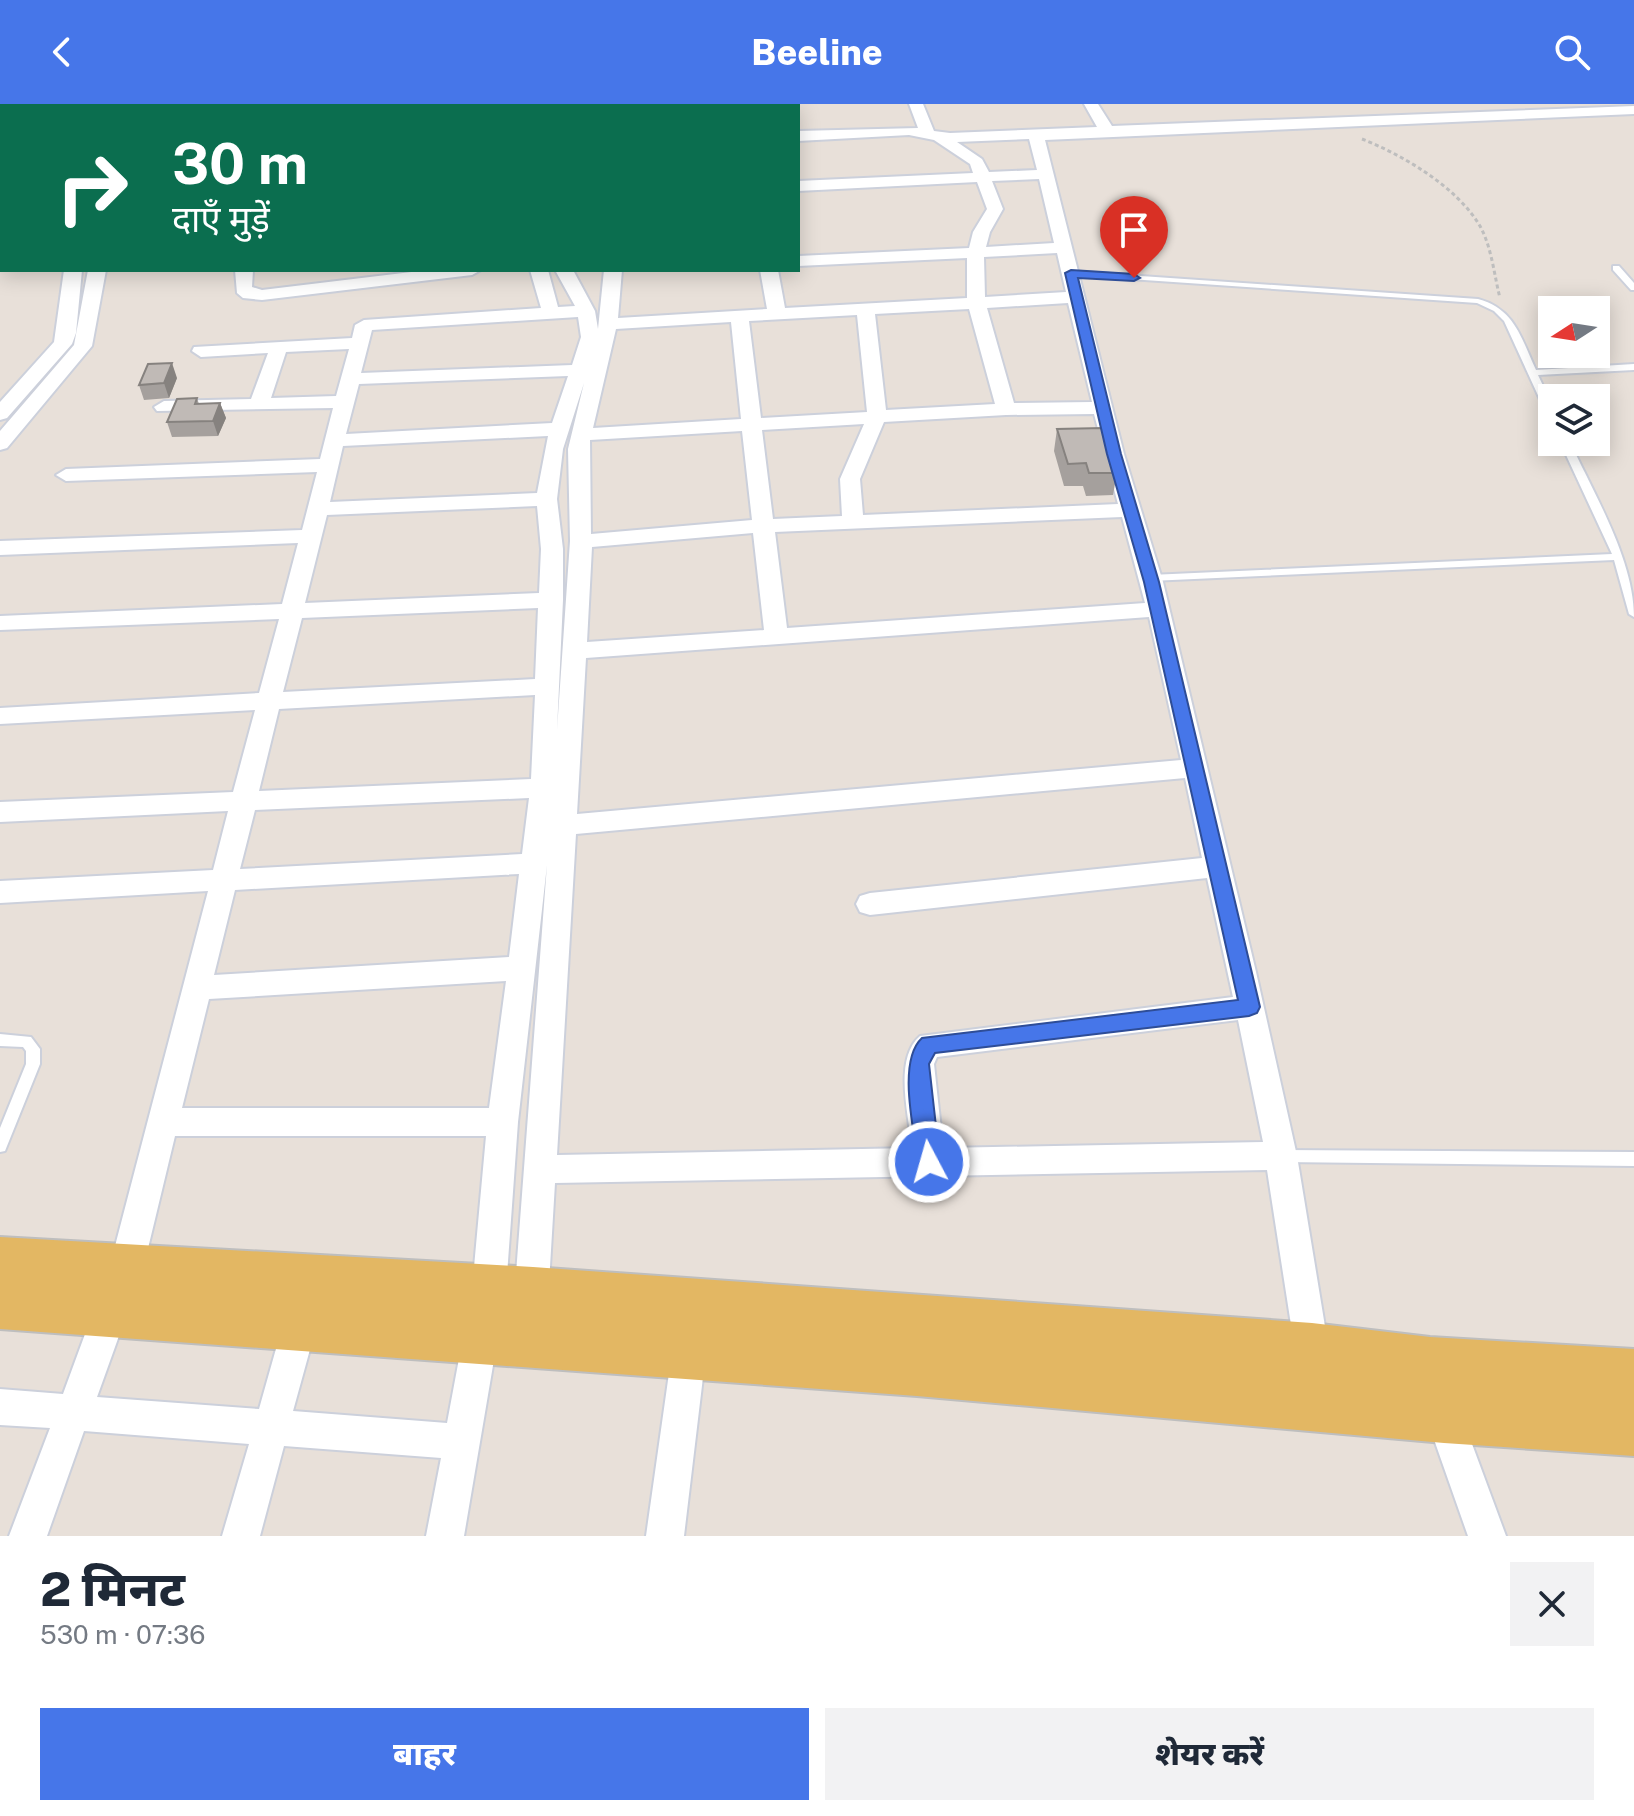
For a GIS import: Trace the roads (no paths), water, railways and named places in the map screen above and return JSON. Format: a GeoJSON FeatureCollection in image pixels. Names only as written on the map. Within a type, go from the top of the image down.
{"type":"FeatureCollection","features":[{"type":"Feature","properties":{"kind":"main road"},"geometry":{"type":"LineString","coordinates":[[0,1261],[119,1290],[300,1324],[507,1314],[689,1352],[1444,1416],[1634,1429]]}},
{"type":"Feature","properties":{"kind":"main road"},"geometry":{"type":"LineString","coordinates":[[0,1304],[119,1290],[507,1314],[1312,1349],[1430,1363],[1634,1376]]}},
{"type":"Feature","properties":{"kind":"street"},"geometry":{"type":"LineString","coordinates":[[916,104],[933,135],[973,158],[985,177],[995,209],[981,231],[976,252],[975,303],[1006,409]]}},
{"type":"Feature","properties":{"kind":"street"},"geometry":{"type":"LineString","coordinates":[[1091,104],[1107,131]]}},
{"type":"Feature","properties":{"kind":"street"},"geometry":{"type":"LineString","coordinates":[[800,136],[909,131],[933,135],[1043,134],[1107,131],[1183,122],[1309,122],[1634,110]]}},
{"type":"Feature","properties":{"kind":"street"},"geometry":{"type":"LineString","coordinates":[[1043,134],[1037,139],[1037,148],[1150,578],[1249,1007],[1281,1156],[1312,1349],[1316,1404]]}},
{"type":"Feature","properties":{"kind":"street"},"geometry":{"type":"LineString","coordinates":[[800,186],[1044,174]]}},
{"type":"Feature","properties":{"kind":"street"},"geometry":{"type":"LineString","coordinates":[[800,261],[1065,248]]}},
{"type":"Feature","properties":{"kind":"street"},"geometry":{"type":"LineString","coordinates":[[3,403],[63,344],[67,333],[73,272]]}},
{"type":"Feature","properties":{"kind":"street"},"geometry":{"type":"LineString","coordinates":[[0,444],[83,346],[97,272]]}},
{"type":"Feature","properties":{"kind":"street"},"geometry":{"type":"LineString","coordinates":[[244,272],[243,289],[249,294],[262,295],[455,272]]}},
{"type":"Feature","properties":{"kind":"street"},"geometry":{"type":"LineString","coordinates":[[540,272],[551,313]]}},
{"type":"Feature","properties":{"kind":"street"},"geometry":{"type":"LineString","coordinates":[[507,1314],[503,1122],[543,788],[552,600],[552,549],[547,499],[553,449],[570,432],[597,318],[565,272]]}},
{"type":"Feature","properties":{"kind":"street"},"geometry":{"type":"LineString","coordinates":[[445,1536],[464,1442],[507,1314],[543,1169],[581,541],[578,462],[570,432],[577,370],[612,272]]}},
{"type":"Feature","properties":{"kind":"street"},"geometry":{"type":"LineString","coordinates":[[769,272],[777,314]]}},
{"type":"Feature","properties":{"kind":"street"},"geometry":{"type":"LineString","coordinates":[[28,1536],[119,1290],[364,325],[551,313],[597,318],[739,316],[975,303],[1074,285]]}},
{"type":"Feature","properties":{"kind":"street"},"geometry":{"type":"LineString","coordinates":[[853,522],[850,479],[877,416],[865,308]]}},
{"type":"Feature","properties":{"kind":"street"},"geometry":{"type":"LineString","coordinates":[[739,316],[776,635]]}},
{"type":"Feature","properties":{"kind":"street"},"geometry":{"type":"LineString","coordinates":[[201,351],[360,343]]}},
{"type":"Feature","properties":{"kind":"street"},"geometry":{"type":"LineString","coordinates":[[259,404],[279,347]]}},
{"type":"Feature","properties":{"kind":"street"},"geometry":{"type":"LineString","coordinates":[[3,403],[36,357]]}},
{"type":"Feature","properties":{"kind":"street"},"geometry":{"type":"LineString","coordinates":[[164,407],[259,404],[347,390],[577,370]]}},
{"type":"Feature","properties":{"kind":"street"},"geometry":{"type":"LineString","coordinates":[[3,403],[32,407]]}},
{"type":"Feature","properties":{"kind":"street"},"geometry":{"type":"LineString","coordinates":[[66,475],[570,432],[1006,409],[1104,408]]}},
{"type":"Feature","properties":{"kind":"street"},"geometry":{"type":"LineString","coordinates":[[316,509],[547,499]]}},
{"type":"Feature","properties":{"kind":"street"},"geometry":{"type":"LineString","coordinates":[[581,541],[763,526],[1131,510]]}},
{"type":"Feature","properties":{"kind":"street"},"geometry":{"type":"LineString","coordinates":[[0,548],[310,536]]}},
{"type":"Feature","properties":{"kind":"street"},"geometry":{"type":"LineString","coordinates":[[0,623],[552,600]]}},
{"type":"Feature","properties":{"kind":"street"},"geometry":{"type":"LineString","coordinates":[[575,651],[1157,609]]}},
{"type":"Feature","properties":{"kind":"street"},"geometry":{"type":"LineString","coordinates":[[0,716],[547,686]]}},
{"type":"Feature","properties":{"kind":"street"},"geometry":{"type":"LineString","coordinates":[[563,825],[1194,768]]}},
{"type":"Feature","properties":{"kind":"street"},"geometry":{"type":"LineString","coordinates":[[0,812],[543,788]]}},
{"type":"Feature","properties":{"kind":"street"},"geometry":{"type":"LineString","coordinates":[[0,892],[535,863]]}},
{"type":"Feature","properties":{"kind":"street"},"geometry":{"type":"LineString","coordinates":[[870,904],[1217,867]]}},
{"type":"Feature","properties":{"kind":"street"},"geometry":{"type":"LineString","coordinates":[[196,988],[523,968]]}},
{"type":"Feature","properties":{"kind":"street"},"geometry":{"type":"LineString","coordinates":[[929,1162],[919,1064],[922,1052],[930,1045],[1249,1007]]}},
{"type":"Feature","properties":{"kind":"street"},"geometry":{"type":"LineString","coordinates":[[163,1122],[503,1122]]}},
{"type":"Feature","properties":{"kind":"street"},"geometry":{"type":"LineString","coordinates":[[543,1169],[1281,1156]]}},
{"type":"Feature","properties":{"kind":"street"},"geometry":{"type":"LineString","coordinates":[[241,1536],[300,1324]]}},
{"type":"Feature","properties":{"kind":"street"},"geometry":{"type":"LineString","coordinates":[[665,1536],[689,1352]]}},
{"type":"Feature","properties":{"kind":"street"},"geometry":{"type":"LineString","coordinates":[[1430,1363],[1444,1416],[1487,1536]]}},
{"type":"Feature","properties":{"kind":"street"},"geometry":{"type":"LineString","coordinates":[[0,1407],[464,1442]]}},
{"type":"Feature","properties":{"kind":"lane"},"geometry":{"type":"LineString","coordinates":[[1616,268],[1634,288]]}},
{"type":"Feature","properties":{"kind":"lane"},"geometry":{"type":"LineString","coordinates":[[1074,285],[1478,301],[1504,312],[1538,384]]}},
{"type":"Feature","properties":{"kind":"lane"},"geometry":{"type":"LineString","coordinates":[[1533,373],[1634,367]]}},
{"type":"Feature","properties":{"kind":"lane"},"geometry":{"type":"LineString","coordinates":[[1571,456],[1618,557],[1634,614]]}},
{"type":"Feature","properties":{"kind":"lane"},"geometry":{"type":"LineString","coordinates":[[1150,578],[1618,557]]}},
{"type":"Feature","properties":{"kind":"lane"},"geometry":{"type":"LineString","coordinates":[[0,1040],[26,1041],[33,1049],[33,1064],[0,1146]]}},
{"type":"Feature","properties":{"kind":"lane"},"geometry":{"type":"LineString","coordinates":[[1281,1156],[1634,1159]]}}]}
